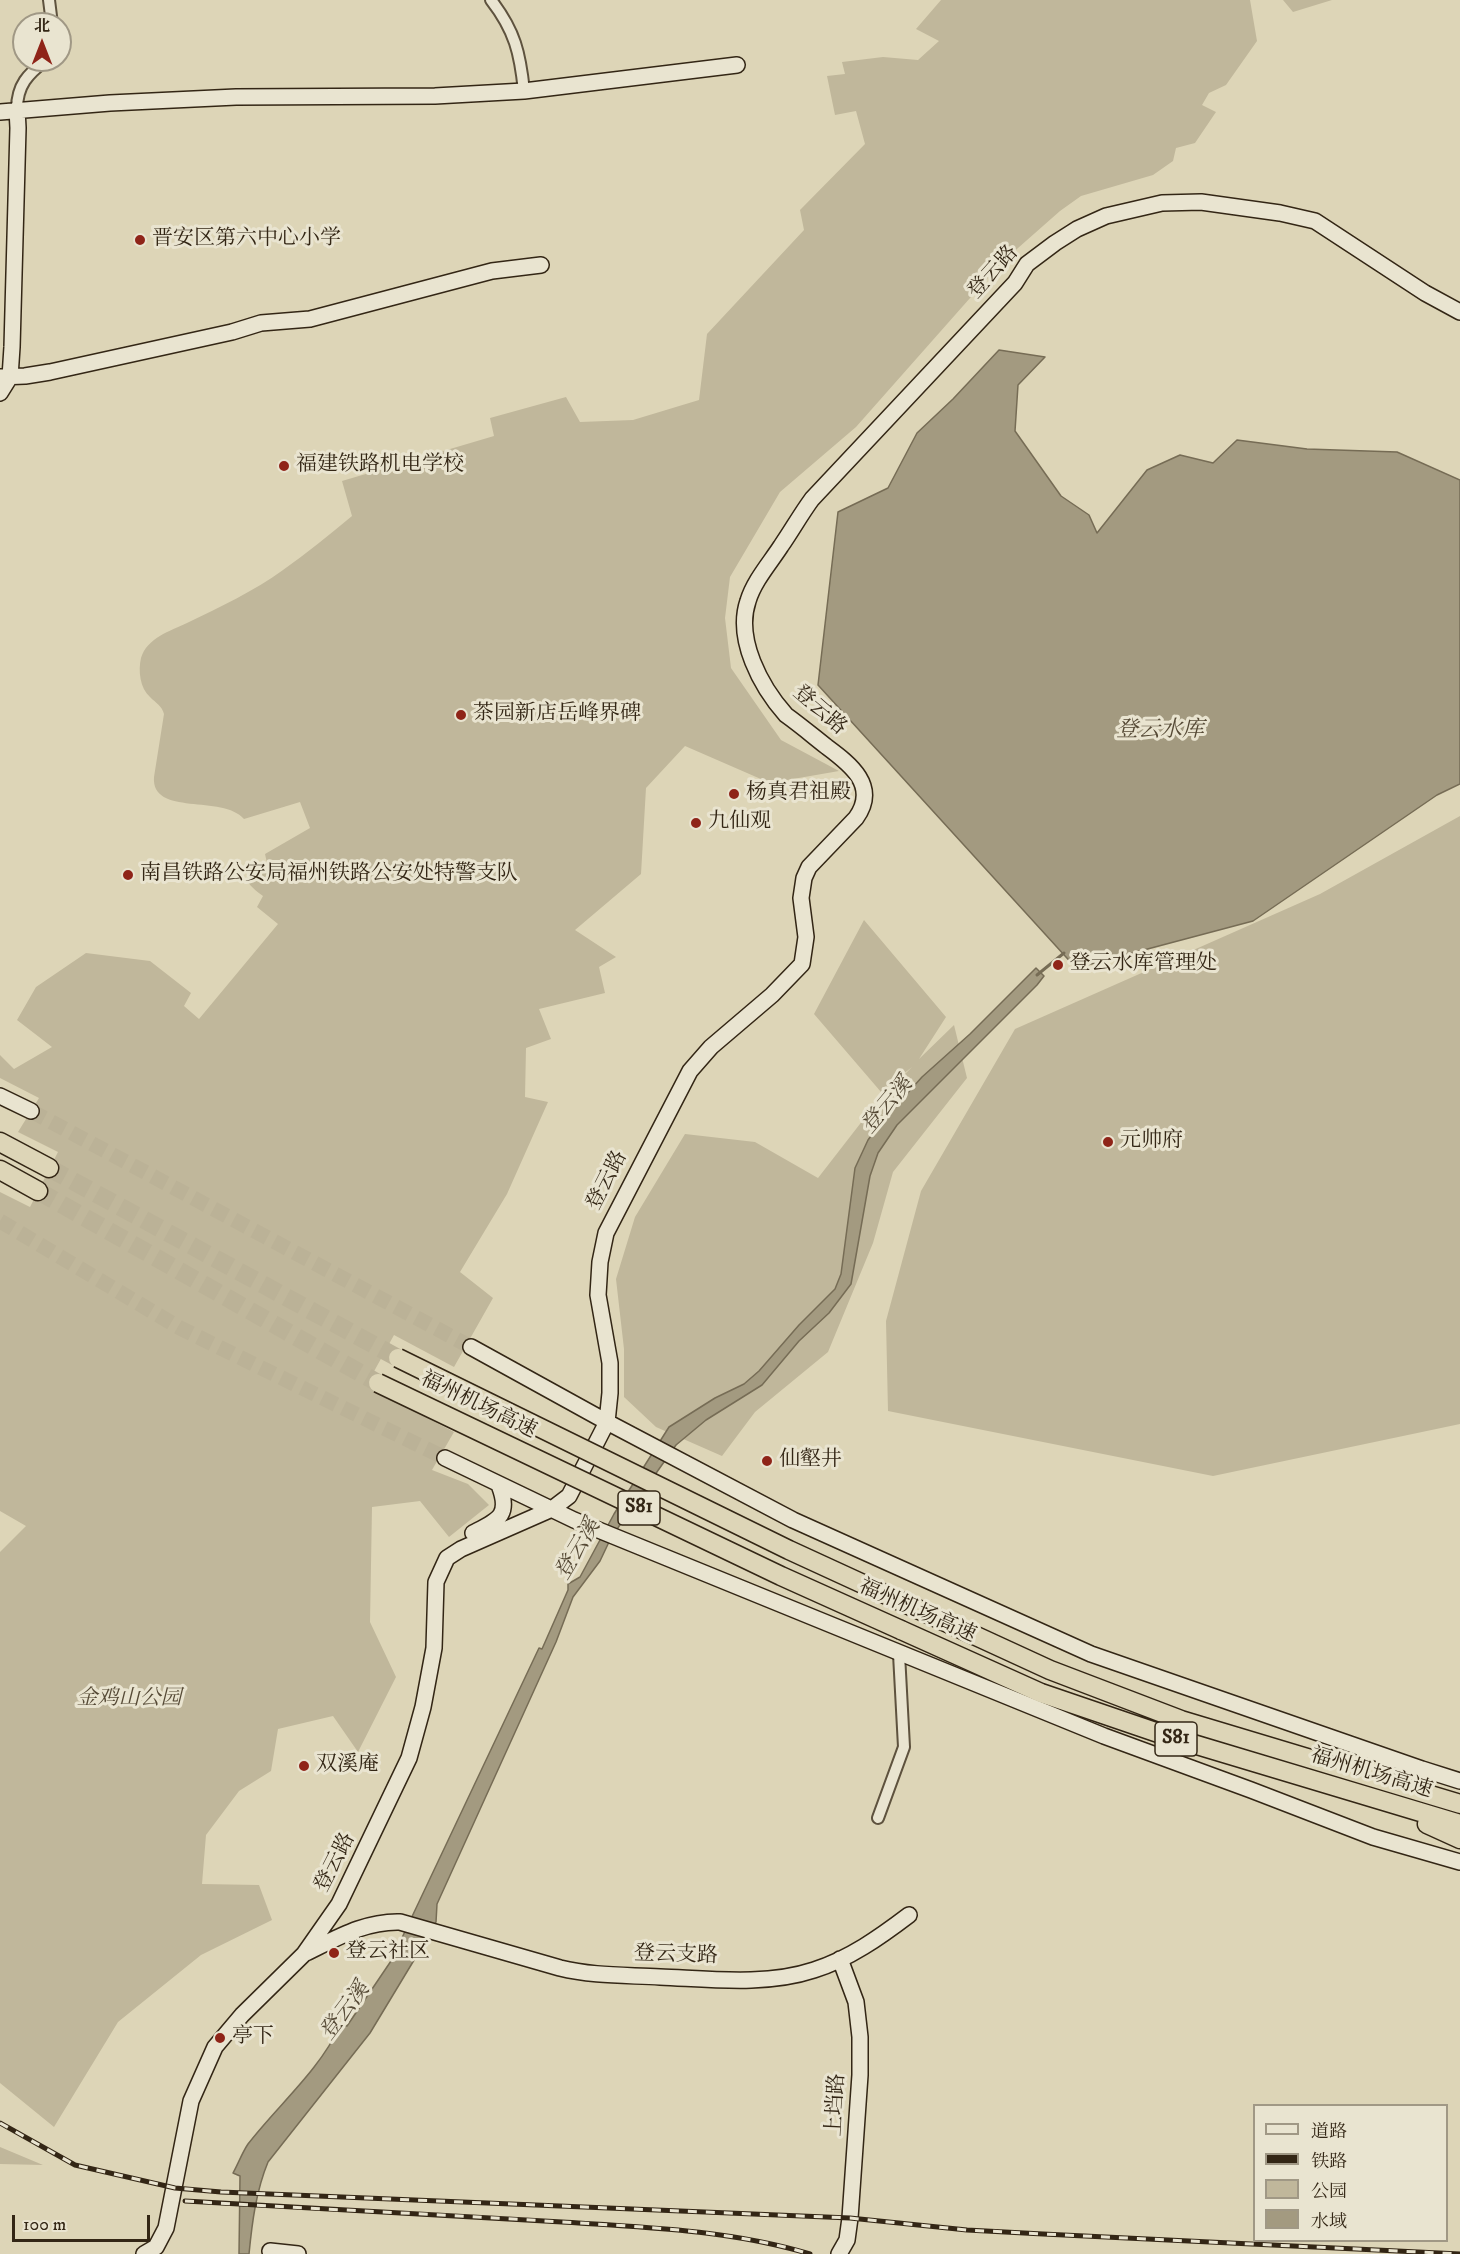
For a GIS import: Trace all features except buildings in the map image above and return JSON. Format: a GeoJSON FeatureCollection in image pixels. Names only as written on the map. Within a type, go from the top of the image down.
{"type":"FeatureCollection","features":[{"type":"Feature","properties":{"kind":"highway"},"geometry":{"type":"LineString","coordinates":[[0,1142],[49,1168]]}},
{"type":"Feature","properties":{"kind":"highway"},"geometry":{"type":"LineString","coordinates":[[0,1170],[38,1191]]}},
{"type":"Feature","properties":{"kind":"highway","name":"福州机场高速"},"geometry":{"type":"LineString","coordinates":[[398,1358],[789,1550],[1050,1670],[1181,1720],[1460,1804]]}},
{"type":"Feature","properties":{"kind":"highway","name":"福州机场高速"},"geometry":{"type":"LineString","coordinates":[[378,1383],[760,1566],[1041,1693],[1170,1737],[1460,1824]]}},
{"type":"Feature","properties":{"kind":"highway"},"geometry":{"type":"LineString","coordinates":[[1352,1770],[1460,1791]]}},
{"type":"Feature","properties":{"kind":"highway"},"geometry":{"type":"LineString","coordinates":[[1348,1791],[1460,1839]]}},
{"type":"Feature","properties":{"kind":"street"},"geometry":{"type":"LineString","coordinates":[[491,0],[501,12],[516,44],[520,56],[524,91]]}},
{"type":"Feature","properties":{"kind":"street"},"geometry":{"type":"LineString","coordinates":[[0,112],[17,109],[236,98],[435,96],[524,91],[737,65]]}},
{"type":"Feature","properties":{"kind":"street"},"geometry":{"type":"LineString","coordinates":[[0,393],[5,377],[18,92],[21,84],[31,72]]}},
{"type":"Feature","properties":{"kind":"street","name":"登云路"},"geometry":{"type":"LineString","coordinates":[[144,2254],[156,2247],[166,2228],[191,2101],[215,2048],[242,2015],[304,1954],[345,1893],[413,1746],[434,1648],[436,1582],[452,1552],[552,1509],[569,1496],[607,1422],[610,1393],[609,1363],[598,1295],[601,1251],[606,1233],[690,1071],[711,1047],[772,995],[802,964],[806,937],[801,898],[804,878],[809,867],[856,818],[863,802],[863,785],[854,769],[779,707],[759,676],[750,651],[745,624],[747,601],[753,588],[806,507],[1015,283],[1027,264],[1077,229],[1106,216],[1162,203],[1201,202],[1280,213],[1315,222],[1425,293],[1460,312]]}},
{"type":"Feature","properties":{"kind":"street"},"geometry":{"type":"LineString","coordinates":[[5,377],[50,372],[165,348],[261,323],[310,319],[492,271],[541,265]]}},
{"type":"Feature","properties":{"kind":"street"},"geometry":{"type":"LineString","coordinates":[[0,1096],[31,1111]]}},
{"type":"Feature","properties":{"kind":"street"},"geometry":{"type":"LineString","coordinates":[[471,1347],[627,1433],[793,1520],[1091,1654],[1410,1766],[1460,1781]]}},
{"type":"Feature","properties":{"kind":"street"},"geometry":{"type":"LineString","coordinates":[[446,1458],[574,1520],[868,1642],[1104,1736],[1373,1837],[1460,1862]]}},
{"type":"Feature","properties":{"kind":"street"},"geometry":{"type":"LineString","coordinates":[[452,1552],[465,1538],[492,1523],[502,1514],[504,1502],[499,1485]]}},
{"type":"Feature","properties":{"kind":"street"},"geometry":{"type":"LineString","coordinates":[[878,1818],[904,1747],[899,1654]]}},
{"type":"Feature","properties":{"kind":"street","name":"登云支路"},"geometry":{"type":"LineString","coordinates":[[304,1954],[370,1924],[393,1922],[409,1923],[431,1932],[560,1968],[595,1974],[766,1979],[812,1971],[840,1959],[882,1935],[909,1915]]}},
{"type":"Feature","properties":{"kind":"street","name":"上垱路"},"geometry":{"type":"LineString","coordinates":[[838,2254],[847,2240],[850,2218],[860,2062],[858,2010],[840,1959]]}},
{"type":"Feature","properties":{"kind":"street"},"geometry":{"type":"LineString","coordinates":[[270,2251],[298,2254]]}},
{"type":"Feature","properties":{"kind":"green space","name":"金鸡山公园"},"geometry":{"type":"Polygon","coordinates":[[[941,0],[1250,0],[1257,41],[1226,85],[1209,93],[1202,105],[1216,112],[1195,143],[1176,148],[1173,161],[1153,175],[1081,196],[1060,211],[1001,263],[856,427],[780,492],[730,577],[725,618],[731,668],[781,740],[839,771],[770,783],[685,746],[646,788],[641,874],[575,930],[616,957],[599,967],[605,993],[539,1009],[551,1039],[526,1048],[525,1097],[548,1102],[507,1194],[460,1272],[493,1298],[454,1367],[394,1335],[366,1386],[454,1432],[432,1470],[468,1484],[489,1505],[449,1537],[420,1501],[372,1507],[370,1622],[396,1677],[358,1752],[333,1716],[278,1729],[271,1771],[239,1791],[206,1835],[202,1884],[259,1885],[272,1920],[201,1955],[118,2022],[54,2127],[0,2083],[0,1552],[26,1526],[0,1511],[0,1192],[30,1207],[58,1152],[18,1132],[39,1098],[0,1078],[0,1055],[14,1069],[52,1047],[17,1020],[36,987],[86,953],[150,961],[191,993],[184,1006],[199,1019],[278,924],[257,907],[263,896],[250,885],[247,877],[253,870],[267,863],[265,854],[310,828],[300,802],[244,819],[234,812],[221,808],[164,797],[156,789],[154,777],[164,714],[142,684],[141,658],[148,645],[154,640],[260,585],[301,557],[352,516],[342,481],[494,436],[490,418],[566,397],[580,422],[633,420],[699,400],[707,334],[804,230],[800,210],[865,144],[856,111],[835,115],[827,76],[845,74],[842,62],[883,57],[918,60],[939,41],[916,29],[941,0]]]}},
{"type":"Feature","properties":{"kind":"green space"},"geometry":{"type":"Polygon","coordinates":[[[1283,0],[1332,0],[1293,12],[1283,0]]]}},
{"type":"Feature","properties":{"kind":"green space"},"geometry":{"type":"Polygon","coordinates":[[[1460,816],[1460,1424],[1213,1476],[888,1411],[886,1321],[921,1191],[1015,1029],[1320,894],[1460,816]]]}},
{"type":"Feature","properties":{"kind":"green space"},"geometry":{"type":"Polygon","coordinates":[[[864,920],[946,1017],[919,1059],[954,1025],[967,1078],[893,1172],[873,1243],[828,1352],[755,1412],[722,1456],[656,1427],[624,1397],[624,1349],[616,1279],[635,1217],[685,1134],[755,1142],[818,1178],[877,1102],[912,1067],[881,1092],[814,1014],[864,920]]]}},
{"type":"Feature","properties":{"kind":"green space"},"geometry":{"type":"Polygon","coordinates":[[[0,2147],[43,2165],[0,2164],[0,2147]]]}},
{"type":"Feature","properties":{"kind":"water","name":"登云水库"},"geometry":{"type":"Polygon","coordinates":[[[999,350],[1045,357],[1018,385],[1015,431],[1061,496],[1089,515],[1097,533],[1147,470],[1180,455],[1213,463],[1237,440],[1307,449],[1397,452],[1460,480],[1460,784],[1437,795],[1253,921],[1076,968],[818,685],[838,512],[888,488],[917,433],[999,350]]]}},
{"type":"Feature","properties":{"kind":"water"},"geometry":{"type":"Polygon","coordinates":[[[1036,968],[1044,976],[1037,985],[897,1125],[878,1153],[870,1176],[851,1284],[829,1313],[799,1341],[762,1385],[706,1420],[676,1445],[623,1520],[600,1561],[573,1597],[556,1642],[437,1904],[436,1922],[431,1932],[370,2033],[268,2162],[253,2219],[249,2254],[239,2254],[240,2176],[233,2173],[248,2144],[321,2058],[340,2026],[347,2026],[391,1961],[539,1648],[542,1649],[568,1590],[568,1584],[580,1577],[614,1514],[669,1427],[715,1398],[744,1384],[759,1371],[799,1325],[835,1289],[841,1274],[855,1168],[868,1140],[922,1077],[970,1034],[1036,968]]]}},
{"type":"Feature","properties":{"kind":"waterway","name":"登云溪"},"geometry":{"type":"LineString","coordinates":[[1037,975],[1064,953]]}},
{"type":"Feature","properties":{"kind":"tunnel"},"geometry":{"type":"LineString","coordinates":[[31,1111],[471,1347]]}},
{"type":"Feature","properties":{"kind":"tunnel"},"geometry":{"type":"LineString","coordinates":[[49,1168],[398,1358]]}},
{"type":"Feature","properties":{"kind":"tunnel"},"geometry":{"type":"LineString","coordinates":[[38,1191],[378,1383]]}},
{"type":"Feature","properties":{"kind":"tunnel"},"geometry":{"type":"LineString","coordinates":[[0,1221],[180,1328],[445,1458]]}},
{"type":"Feature","properties":{"kind":"railway"},"geometry":{"type":"LineString","coordinates":[[0,2123],[75,2165],[175,2188],[221,2192],[850,2218],[967,2230],[1460,2254]]}},
{"type":"Feature","properties":{"kind":"railway"},"geometry":{"type":"LineString","coordinates":[[185,2201],[656,2228],[749,2240],[810,2254]]}},
{"type":"Feature","properties":{"kind":"place","name":"晋安区第六中心小学"},"geometry":{"type":"Point","coordinates":[140,240]}},
{"type":"Feature","properties":{"kind":"place","name":"福建铁路机电学校"},"geometry":{"type":"Point","coordinates":[284,466]}},
{"type":"Feature","properties":{"kind":"place","name":"茶园新店岳峰界碑"},"geometry":{"type":"Point","coordinates":[461,715]}},
{"type":"Feature","properties":{"kind":"place","name":"杨真君祖殿"},"geometry":{"type":"Point","coordinates":[734,794]}},
{"type":"Feature","properties":{"kind":"place","name":"九仙观"},"geometry":{"type":"Point","coordinates":[696,823]}},
{"type":"Feature","properties":{"kind":"place","name":"南昌铁路公安局福州铁路公安处特警支队"},"geometry":{"type":"Point","coordinates":[128,875]}},
{"type":"Feature","properties":{"kind":"place","name":"登云水库管理处"},"geometry":{"type":"Point","coordinates":[1058,965]}},
{"type":"Feature","properties":{"kind":"place","name":"元帅府"},"geometry":{"type":"Point","coordinates":[1108,1142]}},
{"type":"Feature","properties":{"kind":"place","name":"仙壑井"},"geometry":{"type":"Point","coordinates":[767,1461]}},
{"type":"Feature","properties":{"kind":"place","name":"双溪庵"},"geometry":{"type":"Point","coordinates":[304,1766]}},
{"type":"Feature","properties":{"kind":"place","name":"登云社区"},"geometry":{"type":"Point","coordinates":[334,1953]}},
{"type":"Feature","properties":{"kind":"place","name":"亭下"},"geometry":{"type":"Point","coordinates":[220,2038]}}]}
